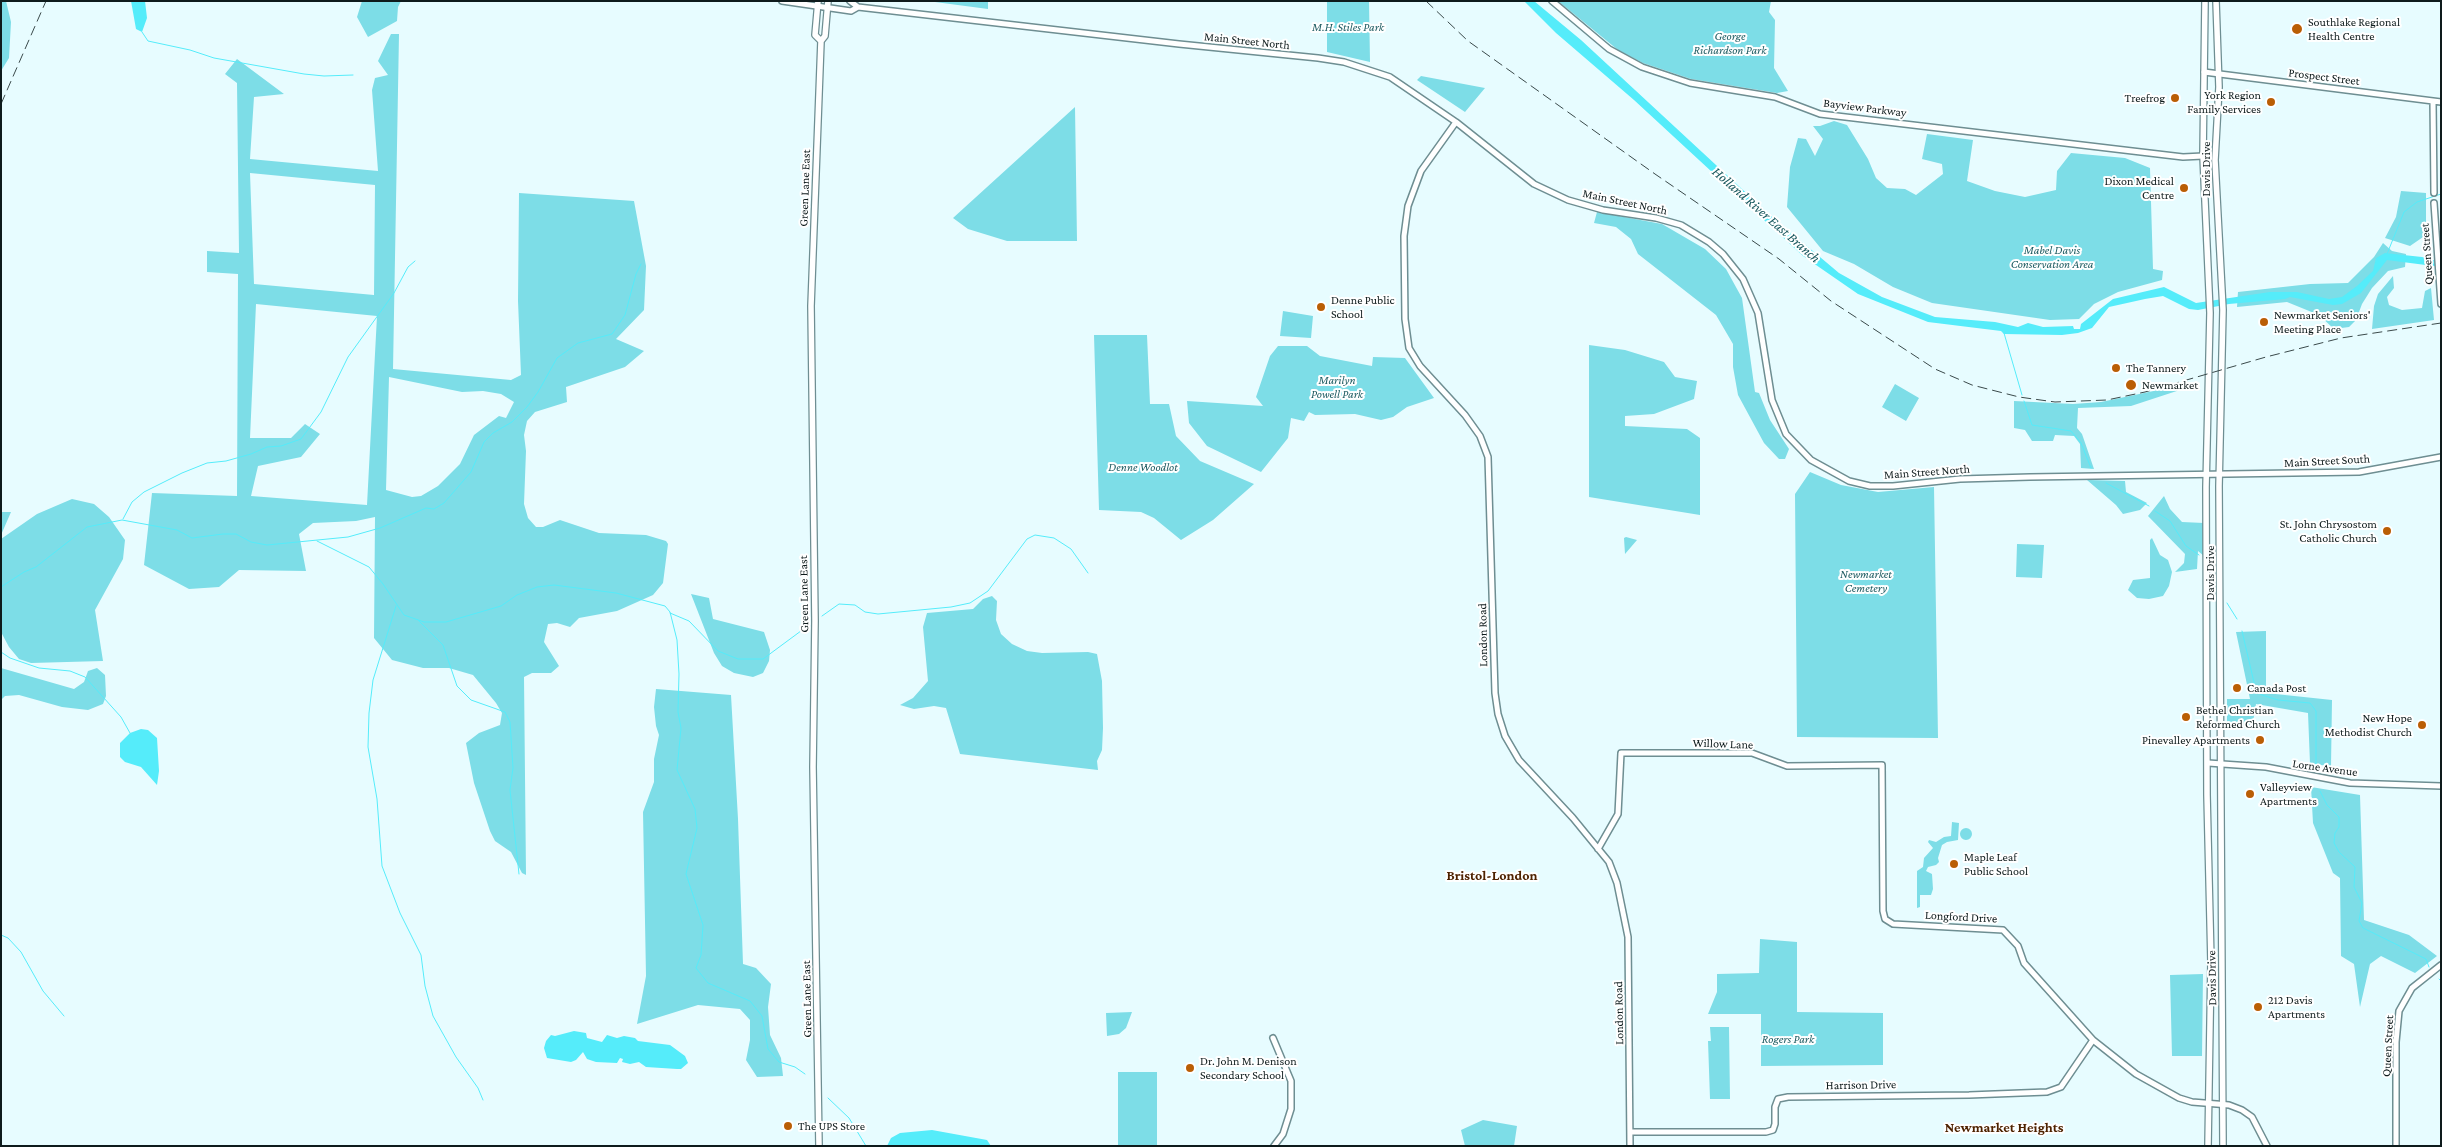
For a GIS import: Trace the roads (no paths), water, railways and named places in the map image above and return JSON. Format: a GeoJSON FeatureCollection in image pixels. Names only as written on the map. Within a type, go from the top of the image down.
{"type":"FeatureCollection","features":[{"type":"Feature","properties":{"kind":"main road","name":"Davis Drive"},"geometry":{"type":"LineString","coordinates":[[2205,1],[2203,156],[2210,313],[2220,763],[2223,1146]]}},
{"type":"Feature","properties":{"kind":"main road","name":"Davis Drive"},"geometry":{"type":"LineString","coordinates":[[2208,1146],[2210,953],[2208,763],[2213,474],[2223,310],[2215,160],[2218,74],[2216,1]]}},
{"type":"Feature","properties":{"kind":"main road","name":"Green Lane East"},"geometry":{"type":"LineString","coordinates":[[818,4],[816,35],[821,42]]}},
{"type":"Feature","properties":{"kind":"main road","name":"Green Lane East"},"geometry":{"type":"LineString","coordinates":[[819,1146],[813,767],[815,631],[811,306],[821,42],[825,36],[828,4]]}},
{"type":"Feature","properties":{"kind":"street","name":"Main Street North"},"geometry":{"type":"LineString","coordinates":[[782,1],[828,4],[851,11],[858,7],[1344,62],[1390,77],[1456,122],[1534,184],[1568,200],[1603,210],[1656,218],[1681,225],[1709,242],[1723,254],[1743,280],[1758,313],[1772,400],[1786,434],[1810,460],[1849,481],[1870,486],[1893,486],[1982,478],[2213,474]]}},
{"type":"Feature","properties":{"kind":"street"},"geometry":{"type":"LineString","coordinates":[[850,1],[858,7]]}},
{"type":"Feature","properties":{"kind":"street","name":"Bayview Parkway"},"geometry":{"type":"LineString","coordinates":[[1552,1],[1610,49],[1642,67],[1690,83],[1775,97],[1820,114],[2183,157],[2203,156]]}},
{"type":"Feature","properties":{"kind":"street","name":"Prospect Street"},"geometry":{"type":"LineString","coordinates":[[2204,72],[2441,102]]}},
{"type":"Feature","properties":{"kind":"street"},"geometry":{"type":"LineString","coordinates":[[2432,101],[2434,193]]}},
{"type":"Feature","properties":{"kind":"street","name":"London Road"},"geometry":{"type":"LineString","coordinates":[[1456,122],[1421,172],[1408,206],[1404,236],[1406,319],[1410,348],[1420,366],[1465,415],[1480,436],[1488,457],[1495,693],[1498,714],[1506,736],[1518,760],[1573,818],[1609,862],[1617,883],[1628,937],[1630,1146]]}},
{"type":"Feature","properties":{"kind":"street","name":"Queen Street"},"geometry":{"type":"LineString","coordinates":[[2434,203],[2436,257],[2441,304]]}},
{"type":"Feature","properties":{"kind":"street","name":"Main Street South"},"geometry":{"type":"LineString","coordinates":[[2213,474],[2359,472],[2441,457]]}},
{"type":"Feature","properties":{"kind":"street","name":"Willow Lane"},"geometry":{"type":"LineString","coordinates":[[1598,849],[1618,814],[1621,753],[1752,753],[1787,766],[1882,765]]}},
{"type":"Feature","properties":{"kind":"street","name":"Lorne Avenue"},"geometry":{"type":"LineString","coordinates":[[2208,763],[2266,767],[2350,783],[2441,786]]}},
{"type":"Feature","properties":{"kind":"street","name":"Longford Drive"},"geometry":{"type":"LineString","coordinates":[[1882,765],[1883,910],[1885,919],[1892,924],[2003,930],[2018,946],[2024,963],[2093,1040],[2136,1074],[2164,1090],[2185,1100],[2223,1104]]}},
{"type":"Feature","properties":{"kind":"street","name":"Queen Street"},"geometry":{"type":"LineString","coordinates":[[2396,1146],[2396,1034],[2399,1011],[2412,988],[2441,965]]}},
{"type":"Feature","properties":{"kind":"street"},"geometry":{"type":"LineString","coordinates":[[1273,1038],[1291,1081],[1291,1109],[1283,1134],[1274,1146]]}},
{"type":"Feature","properties":{"kind":"street","name":"Harrison Drive"},"geometry":{"type":"LineString","coordinates":[[1630,1132],[1766,1132],[1772,1130],[1775,1124],[1775,1108],[1778,1099],[1788,1096],[1968,1095],[2048,1092],[2061,1086],[2093,1040]]}},
{"type":"Feature","properties":{"kind":"street"},"geometry":{"type":"LineString","coordinates":[[2223,1104],[2242,1110],[2252,1117],[2267,1146]]}},
{"type":"Feature","properties":{"kind":"water"},"geometry":{"type":"Polygon","coordinates":[[[131,1],[145,1],[147,18],[142,32],[136,29],[131,1]]]}},
{"type":"Feature","properties":{"kind":"water","name":"Holland River East Branch"},"geometry":{"type":"Polygon","coordinates":[[[1524,1],[1534,1],[1581,40],[1770,215],[1839,273],[1882,297],[1935,317],[1995,322],[2018,327],[2028,323],[2043,327],[2073,326],[2074,329],[2080,329],[2081,324],[2113,299],[2164,287],[2196,303],[2270,292],[2297,292],[2329,299],[2342,297],[2357,286],[2373,271],[2376,258],[2385,253],[2422,257],[2441,262],[2441,267],[2387,260],[2361,293],[2342,304],[2333,305],[2290,297],[2229,304],[2198,310],[2189,309],[2163,296],[2145,299],[2109,307],[2092,328],[2078,333],[2062,335],[2004,334],[2001,331],[1928,322],[1858,294],[1803,256],[1634,100],[1556,33],[1524,1]]]}},
{"type":"Feature","properties":{"kind":"water"},"geometry":{"type":"Polygon","coordinates":[[[141,729],[148,730],[157,738],[159,771],[157,785],[141,767],[125,762],[120,757],[120,743],[130,733],[141,729]]]}},
{"type":"Feature","properties":{"kind":"water"},"geometry":{"type":"Polygon","coordinates":[[[574,1031],[586,1033],[587,1038],[602,1042],[607,1035],[617,1038],[624,1036],[635,1038],[638,1041],[670,1045],[685,1056],[688,1063],[681,1069],[677,1069],[646,1067],[639,1062],[630,1064],[622,1062],[623,1059],[620,1058],[617,1063],[596,1062],[587,1059],[583,1052],[576,1060],[571,1062],[547,1058],[544,1048],[546,1041],[551,1035],[555,1036],[574,1031]]]}},
{"type":"Feature","properties":{"kind":"water"},"geometry":{"type":"Polygon","coordinates":[[[932,1130],[987,1140],[991,1146],[887,1146],[891,1138],[900,1133],[932,1130]]]}},
{"type":"Feature","properties":{"kind":"waterway"},"geometry":{"type":"LineString","coordinates":[[142,32],[148,41],[190,50],[214,58],[304,74],[324,76],[353,75]]}},
{"type":"Feature","properties":{"kind":"waterway"},"geometry":{"type":"LineString","coordinates":[[2387,254],[2404,212],[2417,202],[2441,194]]}},
{"type":"Feature","properties":{"kind":"waterway"},"geometry":{"type":"LineString","coordinates":[[123,519],[132,502],[144,492],[182,473],[207,463],[226,461],[267,447],[281,446],[301,439],[321,412],[348,357],[394,293],[408,267],[415,261]]}},
{"type":"Feature","properties":{"kind":"waterway"},"geometry":{"type":"LineString","coordinates":[[1,587],[24,572],[36,567],[87,527],[122,520],[177,530],[192,538],[236,534],[251,542],[267,545],[348,537],[380,528],[426,508],[434,509],[444,503],[471,472],[484,442],[493,433],[512,422],[527,407],[538,392],[557,358],[578,343],[612,334],[625,315],[636,274],[641,264]]}},
{"type":"Feature","properties":{"kind":"waterway"},"geometry":{"type":"LineString","coordinates":[[2004,333],[2022,395]]}},
{"type":"Feature","properties":{"kind":"waterway"},"geometry":{"type":"LineString","coordinates":[[2024,401],[2032,425],[2071,431],[2081,443],[2091,468]]}},
{"type":"Feature","properties":{"kind":"waterway"},"geometry":{"type":"LineString","coordinates":[[2106,483],[2149,506]]}},
{"type":"Feature","properties":{"kind":"waterway"},"geometry":{"type":"LineString","coordinates":[[2155,511],[2170,521],[2186,546],[2199,555]]}},
{"type":"Feature","properties":{"kind":"waterway"},"geometry":{"type":"LineString","coordinates":[[822,616],[839,604],[855,605],[865,612],[878,614],[951,607],[970,603],[988,591],[1027,539],[1035,535],[1054,538],[1071,549],[1088,573]]}},
{"type":"Feature","properties":{"kind":"waterway"},"geometry":{"type":"LineString","coordinates":[[317,541],[369,567],[404,615],[424,622],[446,622],[501,606],[517,595],[537,587],[554,585],[616,593],[665,606],[670,612],[677,640],[679,674],[678,712],[681,728],[677,770],[695,809],[697,828],[686,874],[703,925],[701,955],[696,968],[708,983],[750,1001],[762,1016],[768,1049],[779,1062],[795,1067],[805,1074]]}},
{"type":"Feature","properties":{"kind":"waterway"},"geometry":{"type":"LineString","coordinates":[[2227,603],[2237,619]]}},
{"type":"Feature","properties":{"kind":"waterway"},"geometry":{"type":"LineString","coordinates":[[396,606],[373,680],[369,713],[368,747],[377,799],[382,866],[400,913],[421,955],[425,986],[433,1016],[456,1057],[478,1088],[483,1100]]}},
{"type":"Feature","properties":{"kind":"waterway"},"geometry":{"type":"LineString","coordinates":[[670,613],[689,621],[718,651],[738,659],[763,659],[809,625]]}},
{"type":"Feature","properties":{"kind":"waterway"},"geometry":{"type":"LineString","coordinates":[[418,620],[443,645],[457,686],[471,700],[505,712],[510,722],[513,768],[510,790],[519,874]]}},
{"type":"Feature","properties":{"kind":"waterway"},"geometry":{"type":"LineString","coordinates":[[2242,631],[2256,691],[2278,700],[2310,703],[2316,711],[2316,765]]}},
{"type":"Feature","properties":{"kind":"waterway"},"geometry":{"type":"LineString","coordinates":[[1,652],[10,658],[39,668],[70,671],[85,677],[121,717],[130,733]]}},
{"type":"Feature","properties":{"kind":"waterway"},"geometry":{"type":"LineString","coordinates":[[2320,791],[2327,805],[2339,817],[2339,827],[2335,833],[2334,843],[2339,852],[2355,867],[2354,887],[2362,903],[2359,921],[2363,928],[2426,959],[2429,967]]}},
{"type":"Feature","properties":{"kind":"waterway"},"geometry":{"type":"LineString","coordinates":[[1,935],[8,938],[21,952],[43,991],[64,1016]]}},
{"type":"Feature","properties":{"kind":"waterway"},"geometry":{"type":"LineString","coordinates":[[828,1098],[849,1118],[866,1146]]}},
{"type":"Feature","properties":{"kind":"railway"},"geometry":{"type":"LineString","coordinates":[[1,104],[46,1]]}},
{"type":"Feature","properties":{"kind":"railway"},"geometry":{"type":"LineString","coordinates":[[1426,1],[1468,41],[1655,174],[1779,259],[1831,301],[1935,369],[1972,385],[2019,397],[2055,402],[2107,400],[2145,392],[2266,357],[2341,338],[2441,323]]}},
{"type":"Feature","properties":{"kind":"place","name":"Southlake Regional Health Centre"},"geometry":{"type":"Point","coordinates":[2297,29]}},
{"type":"Feature","properties":{"kind":"place","name":"Treefrog"},"geometry":{"type":"Point","coordinates":[2175,98]}},
{"type":"Feature","properties":{"kind":"place","name":"York Region Family Services"},"geometry":{"type":"Point","coordinates":[2271,102]}},
{"type":"Feature","properties":{"kind":"place","name":"Dixon Medical Centre"},"geometry":{"type":"Point","coordinates":[2184,188]}},
{"type":"Feature","properties":{"kind":"place","name":"Denne Public School"},"geometry":{"type":"Point","coordinates":[1321,307]}},
{"type":"Feature","properties":{"kind":"place","name":"Newmarket Seniors' Meeting Place"},"geometry":{"type":"Point","coordinates":[2264,322]}},
{"type":"Feature","properties":{"kind":"place","name":"The Tannery"},"geometry":{"type":"Point","coordinates":[2116,368]}},
{"type":"Feature","properties":{"kind":"place","name":"Newmarket"},"geometry":{"type":"Point","coordinates":[2131,385]}},
{"type":"Feature","properties":{"kind":"place","name":"St. John Chrysostom Catholic Church"},"geometry":{"type":"Point","coordinates":[2387,531]}},
{"type":"Feature","properties":{"kind":"place","name":"Canada Post"},"geometry":{"type":"Point","coordinates":[2237,688]}},
{"type":"Feature","properties":{"kind":"place","name":"Bethel Christian Reformed Church"},"geometry":{"type":"Point","coordinates":[2186,717]}},
{"type":"Feature","properties":{"kind":"place","name":"New Hope Methodist Church"},"geometry":{"type":"Point","coordinates":[2422,725]}},
{"type":"Feature","properties":{"kind":"place","name":"Pinevalley Apartments"},"geometry":{"type":"Point","coordinates":[2260,740]}},
{"type":"Feature","properties":{"kind":"place","name":"Valleyview Apartments"},"geometry":{"type":"Point","coordinates":[2250,794]}},
{"type":"Feature","properties":{"kind":"place","name":"Maple Leaf Public School"},"geometry":{"type":"Point","coordinates":[1954,864]}},
{"type":"Feature","properties":{"kind":"place","name":"212 Davis Apartments"},"geometry":{"type":"Point","coordinates":[2258,1007]}},
{"type":"Feature","properties":{"kind":"place","name":"Dr. John M. Denison Secondary School"},"geometry":{"type":"Point","coordinates":[1190,1068]}},
{"type":"Feature","properties":{"kind":"place","name":"The UPS Store"},"geometry":{"type":"Point","coordinates":[788,1126]}},
{"type":"Feature","properties":{"kind":"district","name":"Bristol-London"},"geometry":{"type":"Point","coordinates":[1492,876]}},
{"type":"Feature","properties":{"kind":"district","name":"Newmarket Heights"},"geometry":{"type":"Point","coordinates":[2004,1128]}},
{"type":"Feature","properties":{"kind":"park label","name":"M.H. Stiles Park"},"geometry":{"type":"Point","coordinates":[1348,27]}},
{"type":"Feature","properties":{"kind":"park label","name":"George Richardson Park"},"geometry":{"type":"Point","coordinates":[1730,43]}},
{"type":"Feature","properties":{"kind":"park label","name":"Mabel Davis Conservation Area"},"geometry":{"type":"Point","coordinates":[2052,257]}},
{"type":"Feature","properties":{"kind":"park label","name":"Marilyn Powell Park"},"geometry":{"type":"Point","coordinates":[1337,387]}},
{"type":"Feature","properties":{"kind":"park label","name":"Denne Woodlot"},"geometry":{"type":"Point","coordinates":[1143,467]}},
{"type":"Feature","properties":{"kind":"park label","name":"Newmarket Cemetery"},"geometry":{"type":"Point","coordinates":[1866,581]}},
{"type":"Feature","properties":{"kind":"park label","name":"Rogers Park"},"geometry":{"type":"Point","coordinates":[1788,1039]}}]}
